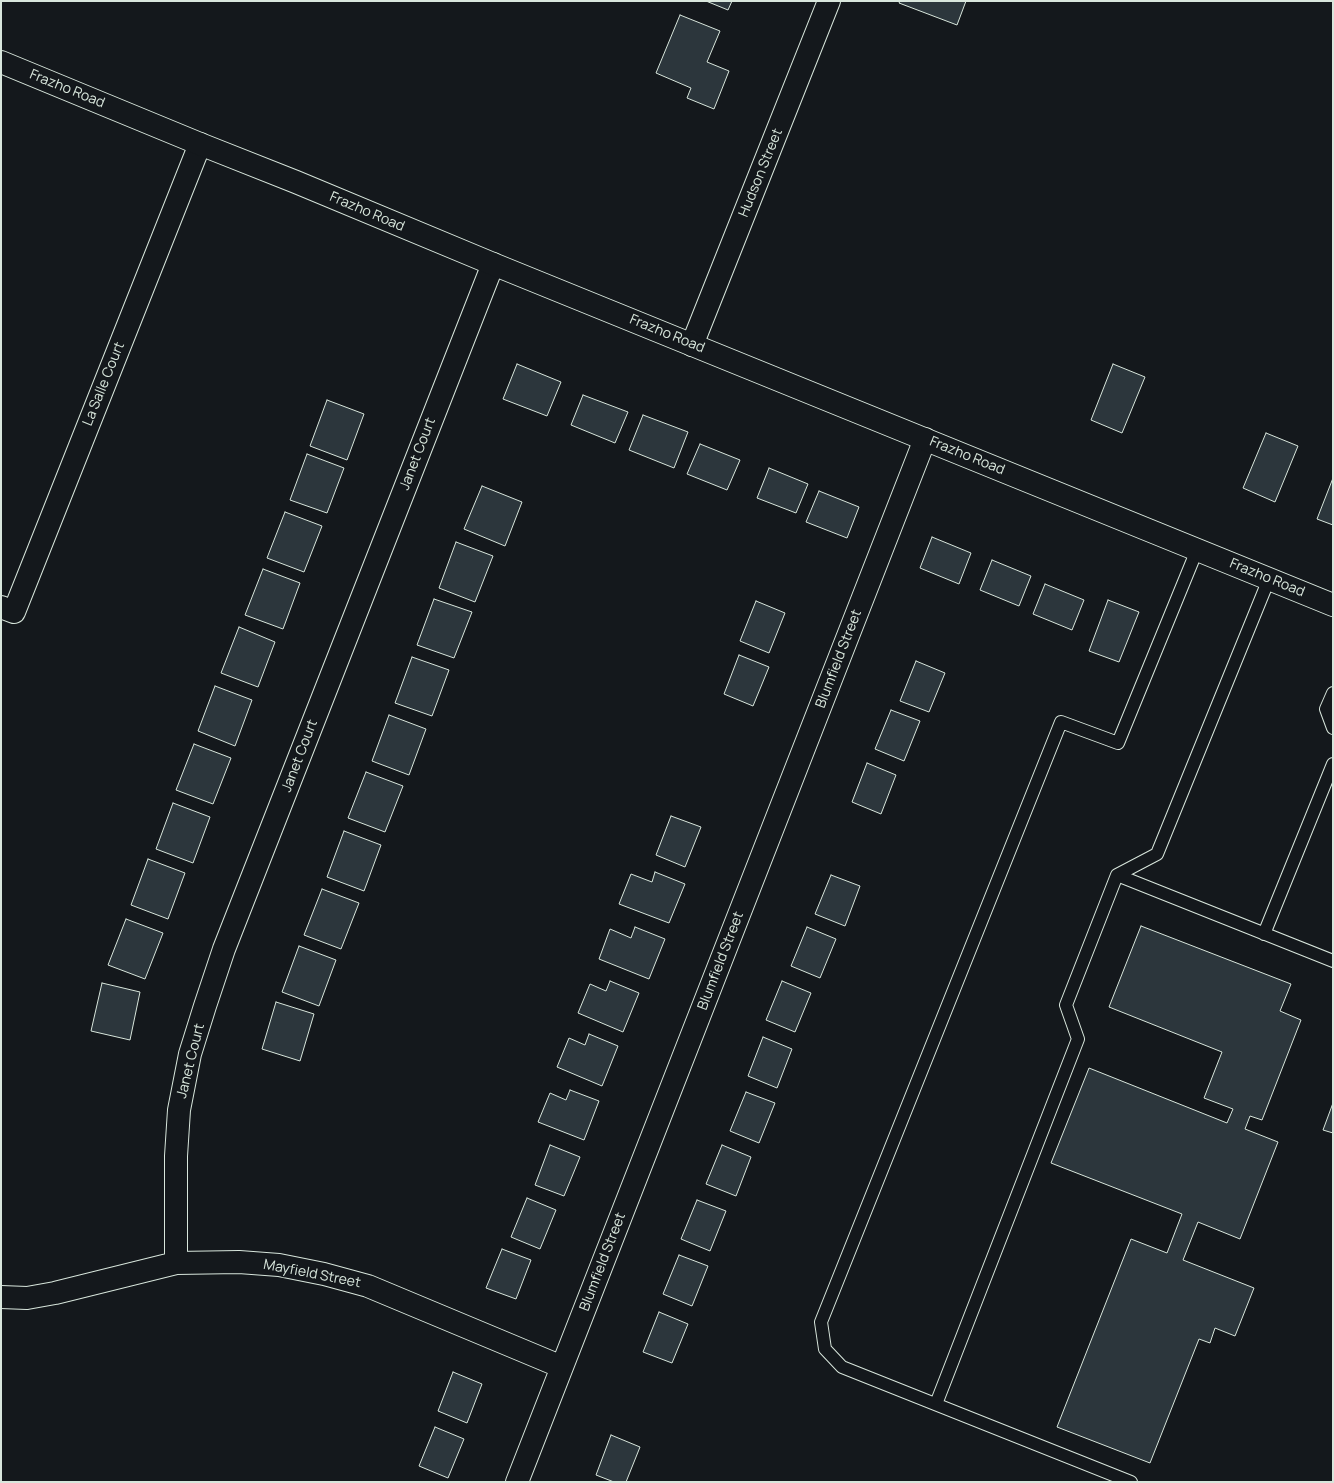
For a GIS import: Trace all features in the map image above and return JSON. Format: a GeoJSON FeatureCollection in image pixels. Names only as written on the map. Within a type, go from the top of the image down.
{"type":"FeatureCollection","features":[{"type":"Feature","properties":{"kind":"street","name":"Hudson Street"},"geometry":{"type":"LineString","coordinates":[[692,345],[830,1]]}},
{"type":"Feature","properties":{"kind":"street","name":"Frazho Road"},"geometry":{"type":"LineString","coordinates":[[1,62],[493,264],[1333,605]]}},
{"type":"Feature","properties":{"kind":"street","name":"La Salle Court"},"geometry":{"type":"LineString","coordinates":[[1,607],[14,612],[200,144]]}},
{"type":"Feature","properties":{"kind":"street","name":"Janet Court"},"geometry":{"type":"LineString","coordinates":[[176,1263],[176,1156],[179,1110],[190,1054],[205,1006],[224,949],[493,264]]}},
{"type":"Feature","properties":{"kind":"street","name":"Blumfield Street"},"geometry":{"type":"LineString","coordinates":[[517,1482],[925,439]]}},
{"type":"Feature","properties":{"kind":"street","name":"Mayfield Street"},"geometry":{"type":"LineString","coordinates":[[1,1297],[27,1298],[55,1294],[176,1263],[239,1262],[278,1265],[324,1274],[368,1286],[562,1367]]}},
{"type":"Feature","properties":{"kind":"lane"},"geometry":{"type":"LineString","coordinates":[[1131,1482],[842,1367],[825,1349],[821,1322],[1061,722],[1118,743],[1197,550]]}},
{"type":"Feature","properties":{"kind":"lane"},"geometry":{"type":"LineString","coordinates":[[936,1404],[1078,1039],[1066,1005],[1117,875],[1157,854],[1269,579]]}},
{"type":"Feature","properties":{"kind":"lane"},"geometry":{"type":"LineString","coordinates":[[1333,693],[1326,710],[1333,728]]}},
{"type":"Feature","properties":{"kind":"lane"},"geometry":{"type":"LineString","coordinates":[[1264,934],[1333,764]]}},
{"type":"Feature","properties":{"kind":"lane"},"geometry":{"type":"LineString","coordinates":[[1117,875],[1333,961]]}},
{"type":"Feature","properties":{"kind":"building"},"geometry":{"type":"Polygon","coordinates":[[[706,1],[732,1],[728,10],[706,1]]]}},
{"type":"Feature","properties":{"kind":"building"},"geometry":{"type":"Polygon","coordinates":[[[900,1],[966,1],[957,25],[899,3],[900,1]]]}},
{"type":"Feature","properties":{"kind":"building"},"geometry":{"type":"Polygon","coordinates":[[[680,15],[720,31],[707,62],[729,71],[714,109],[687,98],[691,88],[656,73],[680,15]]]}},
{"type":"Feature","properties":{"kind":"building"},"geometry":{"type":"Polygon","coordinates":[[[517,364],[561,382],[547,416],[503,399],[517,364]]]}},
{"type":"Feature","properties":{"kind":"building"},"geometry":{"type":"Polygon","coordinates":[[[1113,364],[1145,377],[1122,433],[1091,420],[1113,364]]]}},
{"type":"Feature","properties":{"kind":"building"},"geometry":{"type":"Polygon","coordinates":[[[583,395],[628,412],[615,443],[571,425],[583,395]]]}},
{"type":"Feature","properties":{"kind":"building"},"geometry":{"type":"Polygon","coordinates":[[[327,400],[364,414],[347,460],[310,446],[327,400]]]}},
{"type":"Feature","properties":{"kind":"building"},"geometry":{"type":"Polygon","coordinates":[[[643,415],[688,432],[674,468],[629,450],[643,415]]]}},
{"type":"Feature","properties":{"kind":"building"},"geometry":{"type":"Polygon","coordinates":[[[1266,433],[1298,446],[1275,502],[1243,488],[1266,433]]]}},
{"type":"Feature","properties":{"kind":"building"},"geometry":{"type":"Polygon","coordinates":[[[700,444],[740,460],[727,490],[687,474],[700,444]]]}},
{"type":"Feature","properties":{"kind":"building"},"geometry":{"type":"Polygon","coordinates":[[[307,454],[344,468],[327,513],[290,500],[307,454]]]}},
{"type":"Feature","properties":{"kind":"building"},"geometry":{"type":"Polygon","coordinates":[[[769,468],[808,484],[796,513],[757,498],[769,468]]]}},
{"type":"Feature","properties":{"kind":"building"},"geometry":{"type":"Polygon","coordinates":[[[1333,478],[1333,525],[1317,519],[1333,478]]]}},
{"type":"Feature","properties":{"kind":"building"},"geometry":{"type":"Polygon","coordinates":[[[482,486],[522,502],[505,546],[464,529],[482,486]]]}},
{"type":"Feature","properties":{"kind":"building"},"geometry":{"type":"Polygon","coordinates":[[[819,491],[859,507],[847,538],[806,522],[819,491]]]}},
{"type":"Feature","properties":{"kind":"building"},"geometry":{"type":"Polygon","coordinates":[[[285,512],[322,526],[304,572],[267,558],[285,512]]]}},
{"type":"Feature","properties":{"kind":"building"},"geometry":{"type":"Polygon","coordinates":[[[932,537],[971,553],[959,584],[920,568],[932,537]]]}},
{"type":"Feature","properties":{"kind":"building"},"geometry":{"type":"Polygon","coordinates":[[[456,542],[493,556],[475,602],[439,588],[456,542]]]}},
{"type":"Feature","properties":{"kind":"building"},"geometry":{"type":"Polygon","coordinates":[[[992,560],[1031,576],[1019,606],[980,590],[992,560]]]}},
{"type":"Feature","properties":{"kind":"building"},"geometry":{"type":"Polygon","coordinates":[[[263,569],[300,583],[283,629],[245,615],[263,569]]]}},
{"type":"Feature","properties":{"kind":"building"},"geometry":{"type":"Polygon","coordinates":[[[1045,584],[1084,600],[1072,630],[1033,614],[1045,584]]]}},
{"type":"Feature","properties":{"kind":"building"},"geometry":{"type":"Polygon","coordinates":[[[434,599],[472,612],[454,658],[417,645],[434,599]]]}},
{"type":"Feature","properties":{"kind":"building"},"geometry":{"type":"Polygon","coordinates":[[[1108,600],[1139,612],[1119,662],[1089,651],[1108,600]]]}},
{"type":"Feature","properties":{"kind":"building"},"geometry":{"type":"Polygon","coordinates":[[[756,601],[785,613],[769,653],[740,641],[756,601]]]}},
{"type":"Feature","properties":{"kind":"building"},"geometry":{"type":"Polygon","coordinates":[[[239,627],[275,642],[258,687],[221,673],[239,627]]]}},
{"type":"Feature","properties":{"kind":"building"},"geometry":{"type":"Polygon","coordinates":[[[739,655],[769,667],[753,706],[724,694],[739,655]]]}},
{"type":"Feature","properties":{"kind":"building"},"geometry":{"type":"Polygon","coordinates":[[[412,657],[449,670],[432,716],[395,703],[412,657]]]}},
{"type":"Feature","properties":{"kind":"building"},"geometry":{"type":"Polygon","coordinates":[[[916,661],[945,673],[929,712],[900,701],[916,661]]]}},
{"type":"Feature","properties":{"kind":"building"},"geometry":{"type":"Polygon","coordinates":[[[215,686],[252,700],[235,746],[198,731],[215,686]]]}},
{"type":"Feature","properties":{"kind":"building"},"geometry":{"type":"Polygon","coordinates":[[[891,710],[920,721],[904,761],[875,749],[891,710]]]}},
{"type":"Feature","properties":{"kind":"building"},"geometry":{"type":"Polygon","coordinates":[[[389,715],[426,729],[409,775],[372,761],[389,715]]]}},
{"type":"Feature","properties":{"kind":"building"},"geometry":{"type":"Polygon","coordinates":[[[194,744],[231,758],[213,804],[176,790],[194,744]]]}},
{"type":"Feature","properties":{"kind":"building"},"geometry":{"type":"Polygon","coordinates":[[[867,763],[896,775],[881,814],[852,802],[867,763]]]}},
{"type":"Feature","properties":{"kind":"building"},"geometry":{"type":"Polygon","coordinates":[[[366,772],[403,786],[385,832],[348,818],[366,772]]]}},
{"type":"Feature","properties":{"kind":"building"},"geometry":{"type":"Polygon","coordinates":[[[173,803],[210,817],[193,863],[156,849],[173,803]]]}},
{"type":"Feature","properties":{"kind":"building"},"geometry":{"type":"Polygon","coordinates":[[[671,816],[701,827],[685,867],[656,855],[671,816]]]}},
{"type":"Feature","properties":{"kind":"building"},"geometry":{"type":"Polygon","coordinates":[[[344,831],[381,845],[364,891],[327,877],[344,831]]]}},
{"type":"Feature","properties":{"kind":"building"},"geometry":{"type":"Polygon","coordinates":[[[148,859],[185,873],[168,919],[131,905],[148,859]]]}},
{"type":"Feature","properties":{"kind":"building"},"geometry":{"type":"Polygon","coordinates":[[[655,872],[685,884],[669,923],[619,904],[631,874],[652,882],[655,872]]]}},
{"type":"Feature","properties":{"kind":"building"},"geometry":{"type":"Polygon","coordinates":[[[831,875],[860,886],[845,926],[815,914],[831,875]]]}},
{"type":"Feature","properties":{"kind":"building"},"geometry":{"type":"Polygon","coordinates":[[[322,889],[359,903],[341,949],[304,935],[322,889]]]}},
{"type":"Feature","properties":{"kind":"building"},"geometry":{"type":"Polygon","coordinates":[[[126,919],[163,933],[145,979],[108,965],[126,919]]]}},
{"type":"Feature","properties":{"kind":"building"},"geometry":{"type":"Polygon","coordinates":[[[1141,926],[1291,984],[1280,1011],[1301,1020],[1262,1120],[1250,1116],[1245,1129],[1278,1142],[1240,1239],[1198,1222],[1183,1260],[1254,1288],[1235,1336],[1215,1328],[1210,1343],[1199,1339],[1150,1463],[1057,1427],[1131,1239],[1167,1253],[1182,1214],[1051,1163],[1089,1068],[1227,1123],[1233,1109],[1204,1098],[1222,1052],[1109,1007],[1141,926]]]}},
{"type":"Feature","properties":{"kind":"building"},"geometry":{"type":"Polygon","coordinates":[[[635,927],[665,939],[649,979],[599,959],[610,929],[631,938],[635,927]]]}},
{"type":"Feature","properties":{"kind":"building"},"geometry":{"type":"Polygon","coordinates":[[[807,927],[836,939],[820,978],[791,966],[807,927]]]}},
{"type":"Feature","properties":{"kind":"building"},"geometry":{"type":"Polygon","coordinates":[[[299,946],[336,960],[319,1006],[282,992],[299,946]]]}},
{"type":"Feature","properties":{"kind":"building"},"geometry":{"type":"Polygon","coordinates":[[[610,981],[639,993],[623,1032],[578,1013],[590,984],[606,991],[610,981]]]}},
{"type":"Feature","properties":{"kind":"building"},"geometry":{"type":"Polygon","coordinates":[[[782,981],[811,993],[795,1032],[766,1020],[782,981]]]}},
{"type":"Feature","properties":{"kind":"building"},"geometry":{"type":"Polygon","coordinates":[[[102,983],[140,992],[130,1040],[91,1031],[102,983]]]}},
{"type":"Feature","properties":{"kind":"building"},"geometry":{"type":"Polygon","coordinates":[[[276,1002],[314,1014],[300,1061],[262,1049],[276,1002]]]}},
{"type":"Feature","properties":{"kind":"building"},"geometry":{"type":"Polygon","coordinates":[[[589,1034],[618,1046],[602,1086],[557,1067],[569,1038],[585,1045],[589,1034]]]}},
{"type":"Feature","properties":{"kind":"building"},"geometry":{"type":"Polygon","coordinates":[[[763,1037],[792,1049],[777,1088],[748,1076],[763,1037]]]}},
{"type":"Feature","properties":{"kind":"building"},"geometry":{"type":"Polygon","coordinates":[[[570,1090],[599,1101],[584,1140],[538,1122],[550,1093],[566,1100],[570,1090]]]}},
{"type":"Feature","properties":{"kind":"building"},"geometry":{"type":"Polygon","coordinates":[[[746,1092],[775,1103],[759,1143],[730,1131],[746,1092]]]}},
{"type":"Feature","properties":{"kind":"building"},"geometry":{"type":"Polygon","coordinates":[[[1333,1103],[1333,1133],[1323,1130],[1333,1103]]]}},
{"type":"Feature","properties":{"kind":"building"},"geometry":{"type":"Polygon","coordinates":[[[550,1145],[580,1157],[564,1196],[535,1185],[550,1145]]]}},
{"type":"Feature","properties":{"kind":"building"},"geometry":{"type":"Polygon","coordinates":[[[722,1145],[751,1157],[736,1196],[706,1184],[722,1145]]]}},
{"type":"Feature","properties":{"kind":"building"},"geometry":{"type":"Polygon","coordinates":[[[527,1198],[556,1210],[540,1249],[511,1237],[527,1198]]]}},
{"type":"Feature","properties":{"kind":"building"},"geometry":{"type":"Polygon","coordinates":[[[697,1200],[726,1211],[710,1251],[681,1239],[697,1200]]]}},
{"type":"Feature","properties":{"kind":"building"},"geometry":{"type":"Polygon","coordinates":[[[502,1249],[531,1260],[516,1299],[486,1288],[502,1249]]]}},
{"type":"Feature","properties":{"kind":"building"},"geometry":{"type":"Polygon","coordinates":[[[679,1255],[708,1266],[692,1306],[663,1294],[679,1255]]]}},
{"type":"Feature","properties":{"kind":"building"},"geometry":{"type":"Polygon","coordinates":[[[659,1312],[688,1324],[672,1363],[643,1352],[659,1312]]]}},
{"type":"Feature","properties":{"kind":"building"},"geometry":{"type":"Polygon","coordinates":[[[453,1372],[482,1384],[467,1423],[438,1411],[453,1372]]]}},
{"type":"Feature","properties":{"kind":"building"},"geometry":{"type":"Polygon","coordinates":[[[435,1427],[464,1439],[448,1478],[419,1466],[435,1427]]]}},
{"type":"Feature","properties":{"kind":"building"},"geometry":{"type":"Polygon","coordinates":[[[611,1435],[640,1447],[626,1482],[614,1482],[596,1475],[611,1435]]]}}]}
